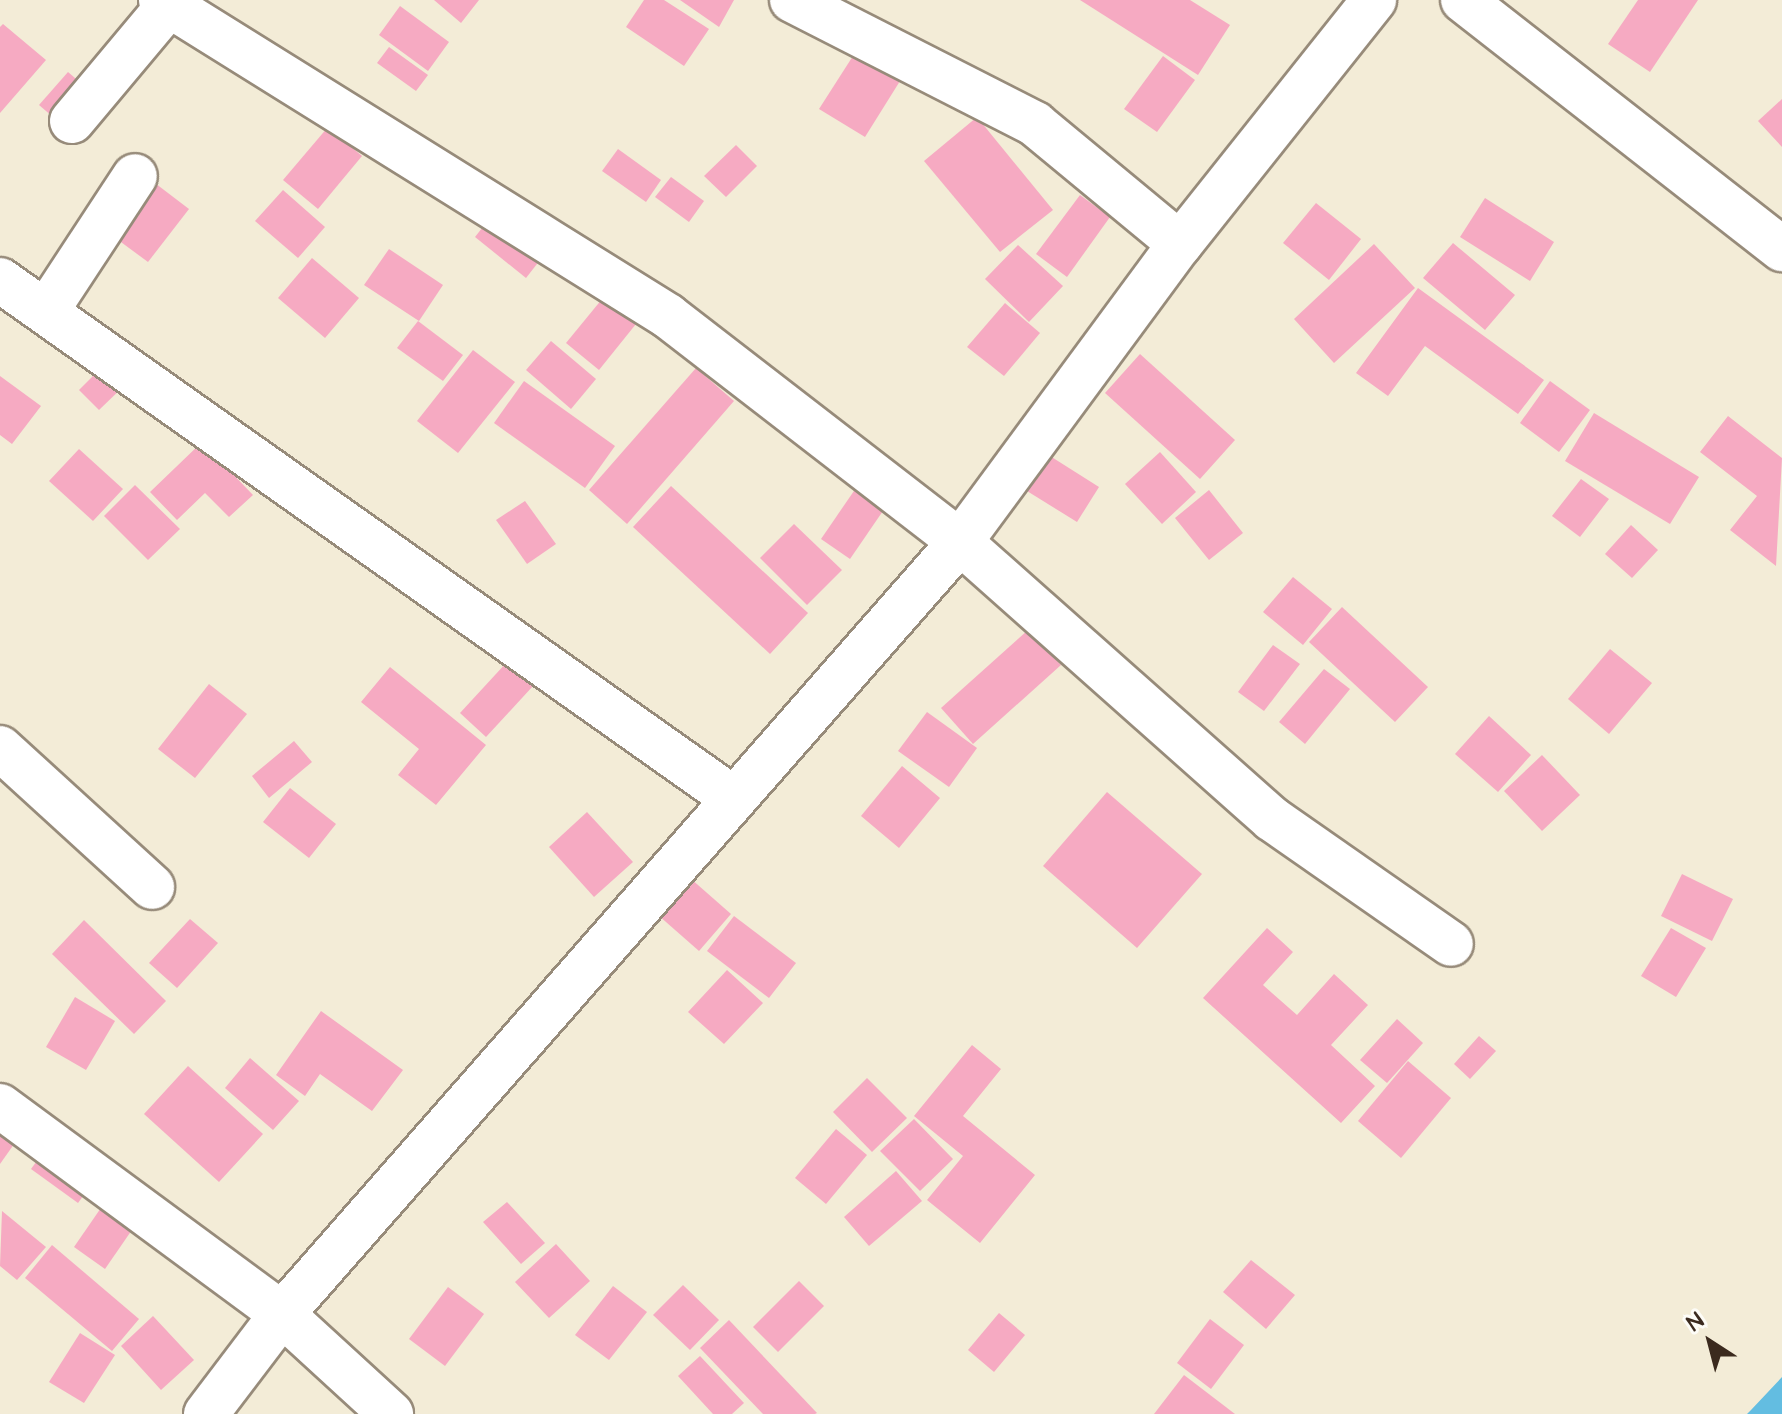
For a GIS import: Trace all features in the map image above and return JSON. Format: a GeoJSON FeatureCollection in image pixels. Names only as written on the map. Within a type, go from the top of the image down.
{"type":"FeatureCollection","features":[{"type":"Feature","properties":{"kind":"street"},"geometry":{"type":"LineString","coordinates":[[792,0],[1035,124],[1180,244]]}},
{"type":"Feature","properties":{"kind":"street"},"geometry":{"type":"LineString","coordinates":[[206,1414],[282,1314],[960,542],[1180,244],[1374,0]]}},
{"type":"Feature","properties":{"kind":"street"},"geometry":{"type":"LineString","coordinates":[[1463,0],[1782,249]]}},
{"type":"Feature","properties":{"kind":"street"},"geometry":{"type":"LineString","coordinates":[[72,121],[168,2],[668,316],[960,542],[1272,819],[1451,944]]}},
{"type":"Feature","properties":{"kind":"street"},"geometry":{"type":"LineString","coordinates":[[47,310],[135,176]]}},
{"type":"Feature","properties":{"kind":"street"},"geometry":{"type":"LineString","coordinates":[[0,280],[47,310],[734,799]]}},
{"type":"Feature","properties":{"kind":"street"},"geometry":{"type":"LineString","coordinates":[[0,748],[152,887]]}},
{"type":"Feature","properties":{"kind":"street"},"geometry":{"type":"LineString","coordinates":[[0,1106],[282,1314],[391,1414]]}},
{"type":"Feature","properties":{"kind":"water"},"geometry":{"type":"Polygon","coordinates":[[[1782,1377],[1782,1414],[1747,1414],[1751,1410],[1782,1377]]]}},
{"type":"Feature","properties":{"kind":"building"},"geometry":{"type":"Polygon","coordinates":[[[434,0],[479,0],[461,23],[434,0]]]}},
{"type":"Feature","properties":{"kind":"building"},"geometry":{"type":"Polygon","coordinates":[[[644,0],[664,0],[709,29],[684,66],[626,27],[644,0]]]}},
{"type":"Feature","properties":{"kind":"building"},"geometry":{"type":"Polygon","coordinates":[[[680,0],[734,0],[719,27],[680,0]]]}},
{"type":"Feature","properties":{"kind":"building"},"geometry":{"type":"Polygon","coordinates":[[[1080,0],[1190,0],[1230,25],[1198,75],[1080,0]]]}},
{"type":"Feature","properties":{"kind":"building"},"geometry":{"type":"Polygon","coordinates":[[[1638,0],[1698,0],[1650,72],[1608,44],[1638,0]]]}},
{"type":"Feature","properties":{"kind":"building"},"geometry":{"type":"Polygon","coordinates":[[[400,6],[449,42],[428,71],[379,35],[400,6]]]}},
{"type":"Feature","properties":{"kind":"building"},"geometry":{"type":"Polygon","coordinates":[[[3,24],[46,60],[0,113],[0,27],[3,24]]]}},
{"type":"Feature","properties":{"kind":"building"},"geometry":{"type":"Polygon","coordinates":[[[860,45],[905,73],[865,137],[819,109],[860,45]]]}},
{"type":"Feature","properties":{"kind":"building"},"geometry":{"type":"Polygon","coordinates":[[[389,47],[428,75],[416,91],[377,63],[389,47]]]}},
{"type":"Feature","properties":{"kind":"building"},"geometry":{"type":"Polygon","coordinates":[[[1163,56],[1195,80],[1157,132],[1124,109],[1163,56]]]}},
{"type":"Feature","properties":{"kind":"building"},"geometry":{"type":"Polygon","coordinates":[[[68,72],[96,96],[67,129],[39,105],[68,72]]]}},
{"type":"Feature","properties":{"kind":"building"},"geometry":{"type":"Polygon","coordinates":[[[1782,99],[1782,147],[1758,121],[1782,99]]]}},
{"type":"Feature","properties":{"kind":"building"},"geometry":{"type":"Polygon","coordinates":[[[977,117],[1053,210],[1000,252],[924,161],[977,117]]]}},
{"type":"Feature","properties":{"kind":"building"},"geometry":{"type":"Polygon","coordinates":[[[328,127],[362,156],[318,209],[283,180],[328,127]]]}},
{"type":"Feature","properties":{"kind":"building"},"geometry":{"type":"Polygon","coordinates":[[[736,145],[757,166],[726,197],[704,176],[736,145]]]}},
{"type":"Feature","properties":{"kind":"building"},"geometry":{"type":"Polygon","coordinates":[[[618,149],[661,180],[646,202],[602,171],[618,149]]]}},
{"type":"Feature","properties":{"kind":"building"},"geometry":{"type":"Polygon","coordinates":[[[147,177],[189,209],[148,262],[106,231],[147,177]]]}},
{"type":"Feature","properties":{"kind":"building"},"geometry":{"type":"Polygon","coordinates":[[[671,177],[704,201],[689,222],[655,197],[671,177]]]}},
{"type":"Feature","properties":{"kind":"building"},"geometry":{"type":"Polygon","coordinates":[[[283,190],[325,227],[298,258],[255,221],[283,190]]]}},
{"type":"Feature","properties":{"kind":"building"},"geometry":{"type":"Polygon","coordinates":[[[1080,195],[1110,217],[1067,277],[1036,254],[1080,195]]]}},
{"type":"Feature","properties":{"kind":"building"},"geometry":{"type":"Polygon","coordinates":[[[1485,198],[1554,242],[1530,281],[1460,237],[1485,198]]]}},
{"type":"Feature","properties":{"kind":"building"},"geometry":{"type":"Polygon","coordinates":[[[1316,203],[1361,239],[1329,280],[1283,243],[1316,203]]]}},
{"type":"Feature","properties":{"kind":"building"},"geometry":{"type":"Polygon","coordinates":[[[493,214],[544,255],[526,278],[475,237],[493,214]]]}},
{"type":"Feature","properties":{"kind":"building"},"geometry":{"type":"Polygon","coordinates":[[[1453,243],[1515,295],[1485,330],[1423,278],[1453,243]]]}},
{"type":"Feature","properties":{"kind":"building"},"geometry":{"type":"Polygon","coordinates":[[[1374,244],[1415,288],[1334,363],[1294,319],[1374,244]]]}},
{"type":"Feature","properties":{"kind":"building"},"geometry":{"type":"Polygon","coordinates":[[[1018,245],[1063,286],[1029,322],[985,279],[1018,245]]]}},
{"type":"Feature","properties":{"kind":"building"},"geometry":{"type":"Polygon","coordinates":[[[389,249],[443,285],[419,321],[364,285],[389,249]]]}},
{"type":"Feature","properties":{"kind":"building"},"geometry":{"type":"Polygon","coordinates":[[[312,258],[359,298],[325,338],[278,298],[312,258]]]}},
{"type":"Feature","properties":{"kind":"building"},"geometry":{"type":"Polygon","coordinates":[[[1418,288],[1544,380],[1518,414],[1425,346],[1388,396],[1356,373],[1418,288]]]}},
{"type":"Feature","properties":{"kind":"building"},"geometry":{"type":"Polygon","coordinates":[[[607,293],[640,319],[599,370],[566,343],[607,293]]]}},
{"type":"Feature","properties":{"kind":"building"},"geometry":{"type":"Polygon","coordinates":[[[1005,303],[1040,333],[1004,376],[967,347],[1005,303]]]}},
{"type":"Feature","properties":{"kind":"building"},"geometry":{"type":"Polygon","coordinates":[[[418,321],[463,355],[443,381],[397,348],[418,321]]]}},
{"type":"Feature","properties":{"kind":"building"},"geometry":{"type":"Polygon","coordinates":[[[551,341],[596,379],[571,409],[526,370],[551,341]]]}},
{"type":"Feature","properties":{"kind":"building"},"geometry":{"type":"Polygon","coordinates":[[[473,350],[515,382],[458,453],[417,421],[473,350]]]}},
{"type":"Feature","properties":{"kind":"building"},"geometry":{"type":"Polygon","coordinates":[[[1140,354],[1235,440],[1200,479],[1105,393],[1140,354]]]}},
{"type":"Feature","properties":{"kind":"building"},"geometry":{"type":"Polygon","coordinates":[[[107,362],[127,383],[99,410],[79,390],[107,362]]]}},
{"type":"Feature","properties":{"kind":"building"},"geometry":{"type":"Polygon","coordinates":[[[696,368],[734,401],[627,524],[589,490],[696,368]]]}},
{"type":"Feature","properties":{"kind":"building"},"geometry":{"type":"Polygon","coordinates":[[[0,376],[41,406],[12,444],[0,435],[0,376]]]}},
{"type":"Feature","properties":{"kind":"building"},"geometry":{"type":"Polygon","coordinates":[[[524,381],[615,446],[585,488],[494,423],[524,381]]]}},
{"type":"Feature","properties":{"kind":"building"},"geometry":{"type":"Polygon","coordinates":[[[1550,381],[1590,410],[1559,452],[1520,423],[1550,381]]]}},
{"type":"Feature","properties":{"kind":"building"},"geometry":{"type":"Polygon","coordinates":[[[1594,413],[1699,477],[1670,524],[1565,461],[1594,413]]]}},
{"type":"Feature","properties":{"kind":"building"},"geometry":{"type":"Polygon","coordinates":[[[1728,416],[1782,458],[1776,566],[1730,530],[1757,496],[1700,452],[1728,416]]]}},
{"type":"Feature","properties":{"kind":"building"},"geometry":{"type":"Polygon","coordinates":[[[202,442],[253,495],[229,517],[205,493],[177,520],[150,492],[202,442]]]}},
{"type":"Feature","properties":{"kind":"building"},"geometry":{"type":"Polygon","coordinates":[[[79,449],[123,489],[93,521],[49,481],[79,449]]]}},
{"type":"Feature","properties":{"kind":"building"},"geometry":{"type":"Polygon","coordinates":[[[1160,452],[1196,492],[1162,524],[1125,484],[1160,452]]]}},
{"type":"Feature","properties":{"kind":"building"},"geometry":{"type":"Polygon","coordinates":[[[1050,456],[1099,487],[1077,522],[1027,491],[1050,456]]]}},
{"type":"Feature","properties":{"kind":"building"},"geometry":{"type":"Polygon","coordinates":[[[1581,479],[1609,499],[1580,537],[1552,516],[1581,479]]]}},
{"type":"Feature","properties":{"kind":"building"},"geometry":{"type":"Polygon","coordinates":[[[135,485],[180,529],[148,560],[104,516],[135,485]]]}},
{"type":"Feature","properties":{"kind":"building"},"geometry":{"type":"Polygon","coordinates":[[[671,486],[808,613],[770,654],[633,527],[671,486]]]}},
{"type":"Feature","properties":{"kind":"building"},"geometry":{"type":"Polygon","coordinates":[[[856,488],[885,508],[850,559],[821,539],[856,488]]]}},
{"type":"Feature","properties":{"kind":"building"},"geometry":{"type":"Polygon","coordinates":[[[1209,490],[1243,533],[1209,560],[1175,518],[1209,490]]]}},
{"type":"Feature","properties":{"kind":"building"},"geometry":{"type":"Polygon","coordinates":[[[525,501],[556,544],[527,564],[496,520],[525,501]]]}},
{"type":"Feature","properties":{"kind":"building"},"geometry":{"type":"Polygon","coordinates":[[[794,524],[842,570],[807,605],[760,558],[794,524]]]}},
{"type":"Feature","properties":{"kind":"building"},"geometry":{"type":"Polygon","coordinates":[[[1631,525],[1658,550],[1632,578],[1605,554],[1631,525]]]}},
{"type":"Feature","properties":{"kind":"building"},"geometry":{"type":"Polygon","coordinates":[[[1293,577],[1332,609],[1303,645],[1263,612],[1293,577]]]}},
{"type":"Feature","properties":{"kind":"building"},"geometry":{"type":"Polygon","coordinates":[[[1342,607],[1428,687],[1395,722],[1309,642],[1342,607]]]}},
{"type":"Feature","properties":{"kind":"building"},"geometry":{"type":"Polygon","coordinates":[[[1028,630],[1061,665],[973,744],[941,708],[1028,630]]]}},
{"type":"Feature","properties":{"kind":"building"},"geometry":{"type":"Polygon","coordinates":[[[1273,645],[1300,664],[1264,711],[1238,692],[1273,645]]]}},
{"type":"Feature","properties":{"kind":"building"},"geometry":{"type":"Polygon","coordinates":[[[1610,649],[1652,683],[1609,734],[1568,699],[1610,649]]]}},
{"type":"Feature","properties":{"kind":"building"},"geometry":{"type":"Polygon","coordinates":[[[507,662],[533,686],[486,737],[460,713],[507,662]]]}},
{"type":"Feature","properties":{"kind":"building"},"geometry":{"type":"Polygon","coordinates":[[[390,667],[486,745],[436,805],[398,775],[419,749],[361,702],[390,667]]]}},
{"type":"Feature","properties":{"kind":"building"},"geometry":{"type":"Polygon","coordinates":[[[1324,669],[1350,689],[1305,744],[1279,722],[1324,669]]]}},
{"type":"Feature","properties":{"kind":"building"},"geometry":{"type":"Polygon","coordinates":[[[209,684],[247,714],[195,778],[158,749],[209,684]]]}},
{"type":"Feature","properties":{"kind":"building"},"geometry":{"type":"Polygon","coordinates":[[[927,712],[977,748],[949,787],[898,751],[927,712]]]}},
{"type":"Feature","properties":{"kind":"building"},"geometry":{"type":"Polygon","coordinates":[[[1489,716],[1531,755],[1498,792],[1455,754],[1489,716]]]}},
{"type":"Feature","properties":{"kind":"building"},"geometry":{"type":"Polygon","coordinates":[[[294,741],[312,762],[269,798],[252,776],[294,741]]]}},
{"type":"Feature","properties":{"kind":"building"},"geometry":{"type":"Polygon","coordinates":[[[1542,755],[1580,795],[1542,831],[1504,791],[1542,755]]]}},
{"type":"Feature","properties":{"kind":"building"},"geometry":{"type":"Polygon","coordinates":[[[902,766],[940,798],[899,848],[861,816],[902,766]]]}},
{"type":"Feature","properties":{"kind":"building"},"geometry":{"type":"Polygon","coordinates":[[[290,788],[336,824],[309,858],[263,822],[290,788]]]}},
{"type":"Feature","properties":{"kind":"building"},"geometry":{"type":"Polygon","coordinates":[[[1107,792],[1202,874],[1137,948],[1043,866],[1107,792]]]}},
{"type":"Feature","properties":{"kind":"building"},"geometry":{"type":"Polygon","coordinates":[[[587,812],[633,862],[594,897],[549,847],[587,812]]]}},
{"type":"Feature","properties":{"kind":"building"},"geometry":{"type":"Polygon","coordinates":[[[1682,874],[1733,899],[1712,941],[1661,916],[1682,874]]]}},
{"type":"Feature","properties":{"kind":"building"},"geometry":{"type":"Polygon","coordinates":[[[690,878],[731,914],[699,951],[658,915],[690,878]]]}},
{"type":"Feature","properties":{"kind":"building"},"geometry":{"type":"Polygon","coordinates":[[[734,916],[796,963],[769,998],[707,951],[734,916]]]}},
{"type":"Feature","properties":{"kind":"building"},"geometry":{"type":"Polygon","coordinates":[[[190,919],[218,943],[177,988],[149,963],[190,919]]]}},
{"type":"Feature","properties":{"kind":"building"},"geometry":{"type":"Polygon","coordinates":[[[84,920],[166,1001],[134,1034],[52,954],[84,920]]]}},
{"type":"Feature","properties":{"kind":"building"},"geometry":{"type":"Polygon","coordinates":[[[1267,928],[1293,952],[1263,985],[1297,1015],[1334,974],[1368,1005],[1331,1045],[1375,1086],[1341,1123],[1203,998],[1267,928]]]}},
{"type":"Feature","properties":{"kind":"building"},"geometry":{"type":"Polygon","coordinates":[[[1671,928],[1706,948],[1676,997],[1641,976],[1671,928]]]}},
{"type":"Feature","properties":{"kind":"building"},"geometry":{"type":"Polygon","coordinates":[[[727,970],[763,1003],[724,1044],[688,1012],[727,970]]]}},
{"type":"Feature","properties":{"kind":"building"},"geometry":{"type":"Polygon","coordinates":[[[75,997],[115,1021],[86,1070],[46,1047],[75,997]]]}},
{"type":"Feature","properties":{"kind":"building"},"geometry":{"type":"Polygon","coordinates":[[[321,1011],[403,1070],[372,1111],[320,1074],[305,1096],[276,1075],[321,1011]]]}},
{"type":"Feature","properties":{"kind":"building"},"geometry":{"type":"Polygon","coordinates":[[[1397,1019],[1423,1043],[1387,1083],[1360,1060],[1397,1019]]]}},
{"type":"Feature","properties":{"kind":"building"},"geometry":{"type":"Polygon","coordinates":[[[1479,1036],[1496,1051],[1470,1079],[1454,1064],[1479,1036]]]}},
{"type":"Feature","properties":{"kind":"building"},"geometry":{"type":"Polygon","coordinates":[[[972,1045],[1001,1069],[963,1116],[1035,1175],[980,1243],[927,1200],[963,1156],[914,1116],[972,1045]]]}},
{"type":"Feature","properties":{"kind":"building"},"geometry":{"type":"Polygon","coordinates":[[[250,1058],[299,1101],[273,1130],[225,1088],[250,1058]]]}},
{"type":"Feature","properties":{"kind":"building"},"geometry":{"type":"Polygon","coordinates":[[[1408,1061],[1451,1098],[1401,1158],[1358,1121],[1408,1061]]]}},
{"type":"Feature","properties":{"kind":"building"},"geometry":{"type":"Polygon","coordinates":[[[188,1066],[263,1134],[219,1182],[144,1114],[188,1066]]]}},
{"type":"Feature","properties":{"kind":"building"},"geometry":{"type":"Polygon","coordinates":[[[867,1078],[907,1118],[872,1152],[833,1112],[867,1078]]]}},
{"type":"Feature","properties":{"kind":"building"},"geometry":{"type":"Polygon","coordinates":[[[0,1115],[24,1130],[0,1164],[0,1115]]]}},
{"type":"Feature","properties":{"kind":"building"},"geometry":{"type":"Polygon","coordinates":[[[914,1119],[953,1159],[920,1191],[880,1151],[914,1119]]]}},
{"type":"Feature","properties":{"kind":"building"},"geometry":{"type":"Polygon","coordinates":[[[836,1129],[867,1155],[826,1204],[795,1178],[836,1129]]]}},
{"type":"Feature","properties":{"kind":"building"},"geometry":{"type":"Polygon","coordinates":[[[50,1143],[96,1178],[78,1203],[31,1169],[50,1143]]]}},
{"type":"Feature","properties":{"kind":"building"},"geometry":{"type":"Polygon","coordinates":[[[896,1171],[922,1201],[869,1246],[844,1217],[896,1171]]]}},
{"type":"Feature","properties":{"kind":"building"},"geometry":{"type":"Polygon","coordinates":[[[114,1189],[145,1211],[105,1269],[74,1247],[114,1189]]]}},
{"type":"Feature","properties":{"kind":"building"},"geometry":{"type":"Polygon","coordinates":[[[507,1202],[545,1243],[521,1264],[483,1222],[507,1202]]]}},
{"type":"Feature","properties":{"kind":"building"},"geometry":{"type":"Polygon","coordinates":[[[2,1211],[46,1247],[17,1280],[0,1266],[2,1211]]]}},
{"type":"Feature","properties":{"kind":"building"},"geometry":{"type":"Polygon","coordinates":[[[556,1244],[590,1281],[549,1318],[515,1282],[556,1244]]]}},
{"type":"Feature","properties":{"kind":"building"},"geometry":{"type":"Polygon","coordinates":[[[52,1245],[139,1319],[112,1351],[25,1278],[52,1245]]]}},
{"type":"Feature","properties":{"kind":"building"},"geometry":{"type":"Polygon","coordinates":[[[1251,1260],[1295,1295],[1266,1329],[1223,1292],[1251,1260]]]}},
{"type":"Feature","properties":{"kind":"building"},"geometry":{"type":"Polygon","coordinates":[[[799,1281],[824,1306],[778,1352],[753,1327],[799,1281]]]}},
{"type":"Feature","properties":{"kind":"building"},"geometry":{"type":"Polygon","coordinates":[[[683,1285],[719,1320],[690,1350],[653,1315],[683,1285]]]}},
{"type":"Feature","properties":{"kind":"building"},"geometry":{"type":"Polygon","coordinates":[[[613,1286],[647,1312],[609,1360],[575,1335],[613,1286]]]}},
{"type":"Feature","properties":{"kind":"building"},"geometry":{"type":"Polygon","coordinates":[[[448,1287],[484,1314],[445,1366],[409,1339],[448,1287]]]}},
{"type":"Feature","properties":{"kind":"building"},"geometry":{"type":"Polygon","coordinates":[[[999,1313],[1025,1335],[994,1372],[968,1350],[999,1313]]]}},
{"type":"Feature","properties":{"kind":"building"},"geometry":{"type":"Polygon","coordinates":[[[153,1316],[194,1360],[161,1390],[121,1346],[153,1316]]]}},
{"type":"Feature","properties":{"kind":"building"},"geometry":{"type":"Polygon","coordinates":[[[1210,1319],[1244,1345],[1211,1389],[1177,1363],[1210,1319]]]}},
{"type":"Feature","properties":{"kind":"building"},"geometry":{"type":"Polygon","coordinates":[[[729,1320],[817,1413],[763,1414],[700,1348],[729,1320]]]}},
{"type":"Feature","properties":{"kind":"building"},"geometry":{"type":"Polygon","coordinates":[[[80,1333],[115,1355],[84,1403],[49,1382],[80,1333]]]}},
{"type":"Feature","properties":{"kind":"building"},"geometry":{"type":"Polygon","coordinates":[[[700,1356],[744,1403],[732,1414],[713,1414],[678,1376],[700,1356]]]}},
{"type":"Feature","properties":{"kind":"building"},"geometry":{"type":"Polygon","coordinates":[[[1184,1375],[1235,1414],[1154,1414],[1184,1375]]]}}]}
